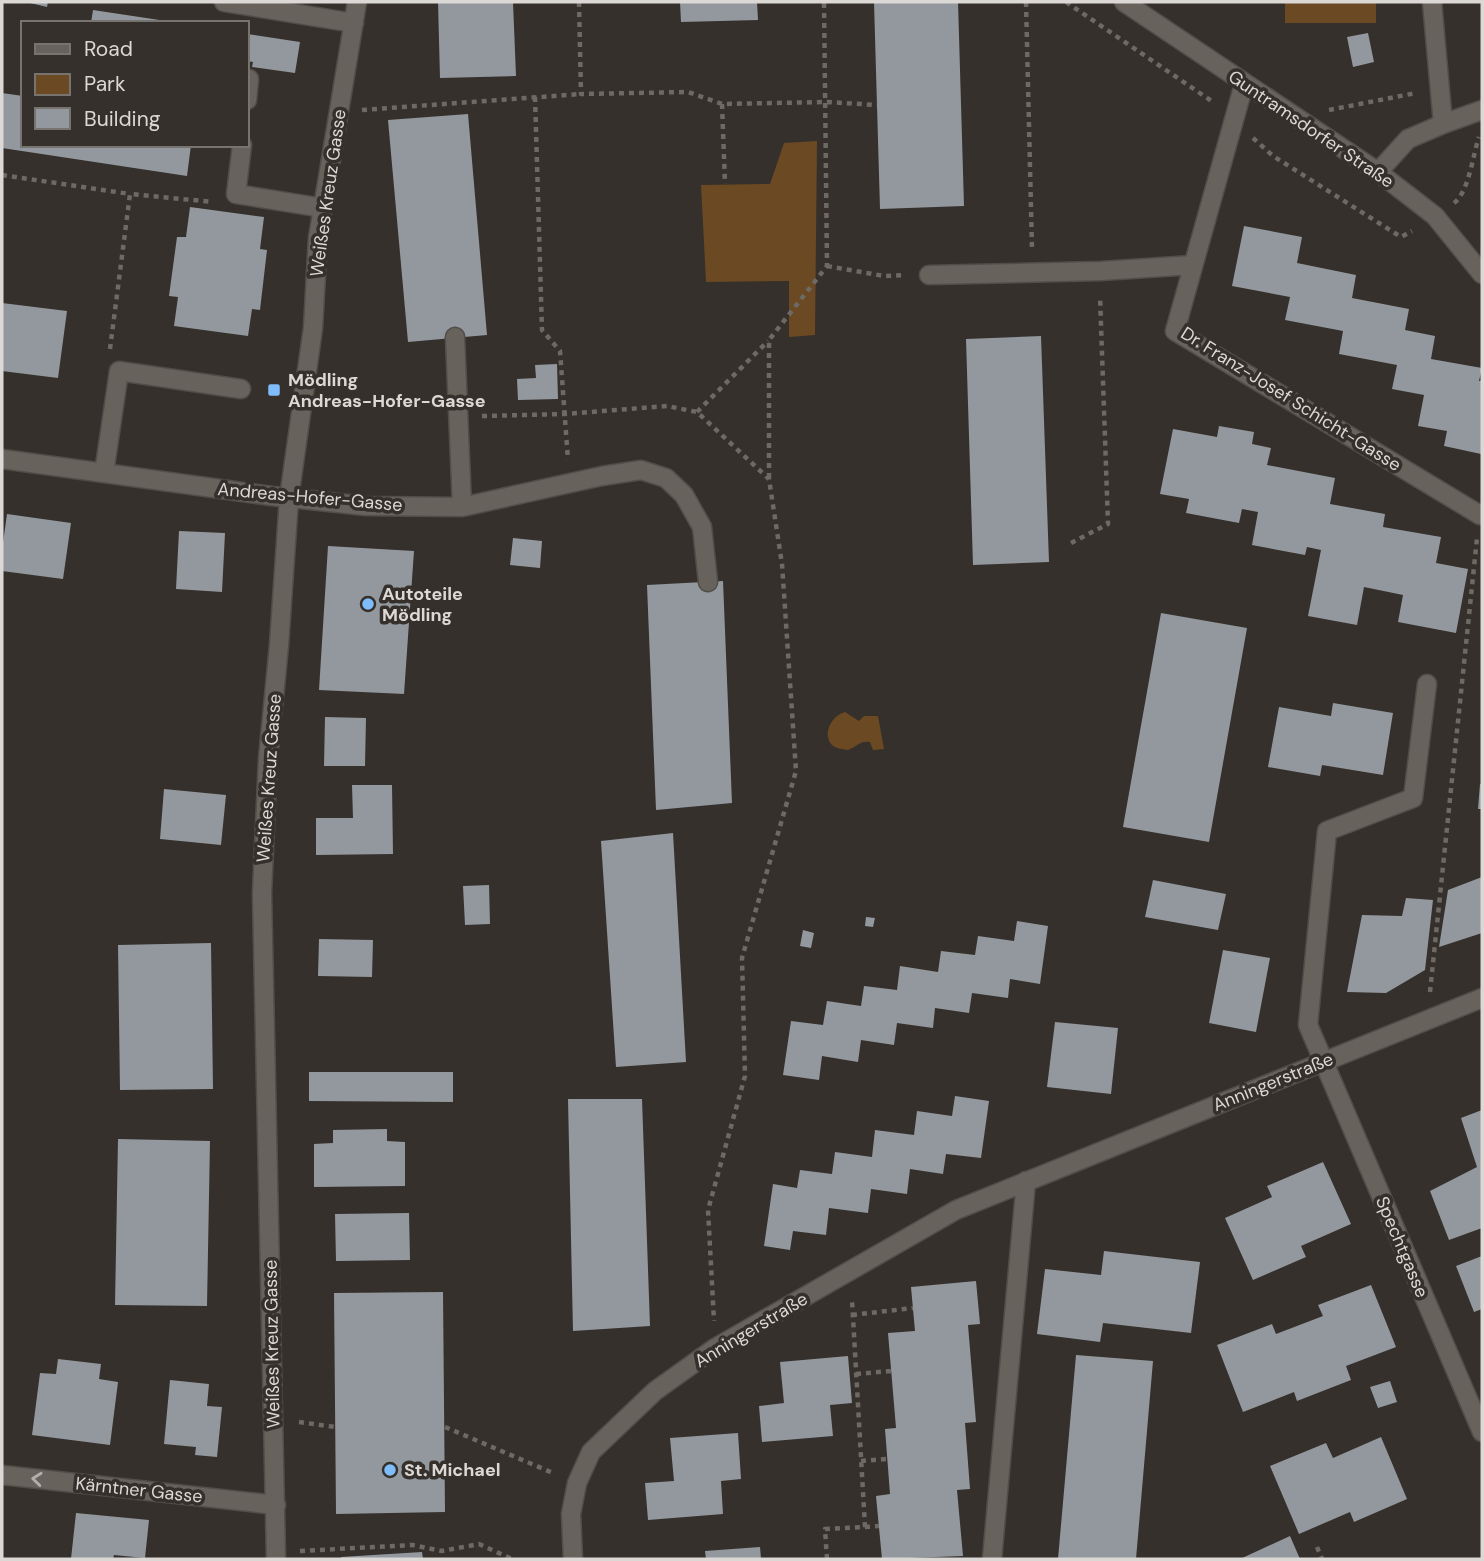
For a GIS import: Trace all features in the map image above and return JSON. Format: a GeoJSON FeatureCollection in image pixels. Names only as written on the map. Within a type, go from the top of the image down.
{"type":"FeatureCollection","features":[{"type":"Feature","properties":{"kind":"street"},"geometry":{"type":"LineString","coordinates":[[224,2],[354,23]]}},
{"type":"Feature","properties":{"kind":"street","name":"Weißes Kreuz Gasse"},"geometry":{"type":"LineString","coordinates":[[276,1556],[262,893],[268,759],[289,498],[313,328],[318,238],[357,2]]}},
{"type":"Feature","properties":{"kind":"street","name":"Guntramsdorfer Straße"},"geometry":{"type":"LineString","coordinates":[[1124,2],[1378,172],[1435,216],[1482,274]]}},
{"type":"Feature","properties":{"kind":"street"},"geometry":{"type":"LineString","coordinates":[[1432,2],[1443,124]]}},
{"type":"Feature","properties":{"kind":"street"},"geometry":{"type":"LineString","coordinates":[[248,90],[249,79]]}},
{"type":"Feature","properties":{"kind":"street","name":"Dr. Franz-Josef Schicht-Gasse"},"geometry":{"type":"LineString","coordinates":[[1244,84],[1175,331],[1480,515]]}},
{"type":"Feature","properties":{"kind":"street"},"geometry":{"type":"LineString","coordinates":[[1378,172],[1408,139],[1482,110]]}},
{"type":"Feature","properties":{"kind":"street"},"geometry":{"type":"LineString","coordinates":[[242,147],[236,194],[323,208]]}},
{"type":"Feature","properties":{"kind":"street"},"geometry":{"type":"LineString","coordinates":[[929,275],[1101,271],[1193,265]]}},
{"type":"Feature","properties":{"kind":"street"},"geometry":{"type":"LineString","coordinates":[[455,337],[462,507]]}},
{"type":"Feature","properties":{"kind":"street"},"geometry":{"type":"LineString","coordinates":[[104,473],[119,371],[241,389]]}},
{"type":"Feature","properties":{"kind":"street","name":"Andreas-Hofer-Gasse"},"geometry":{"type":"LineString","coordinates":[[2,460],[366,506],[462,507],[641,470],[666,478],[684,495],[702,527],[708,582]]}},
{"type":"Feature","properties":{"kind":"street"},"geometry":{"type":"LineString","coordinates":[[1323,1062],[1308,1025],[1327,831],[1413,798],[1427,684]]}},
{"type":"Feature","properties":{"kind":"street","name":"Anningerstraße"},"geometry":{"type":"LineString","coordinates":[[573,1559],[571,1514],[577,1483],[591,1452],[656,1391],[715,1348],[956,1210],[1482,998]]}},
{"type":"Feature","properties":{"kind":"street","name":"Spechtgasse"},"geometry":{"type":"LineString","coordinates":[[1323,1062],[1482,1432]]}},
{"type":"Feature","properties":{"kind":"street"},"geometry":{"type":"LineString","coordinates":[[992,1559],[1026,1181]]}},
{"type":"Feature","properties":{"kind":"street","name":"Kärntner Gasse"},"geometry":{"type":"LineString","coordinates":[[2,1475],[275,1505]]}},
{"type":"Feature","properties":{"kind":"path"},"geometry":{"type":"LineString","coordinates":[[579,2],[581,94]]}},
{"type":"Feature","properties":{"kind":"path"},"geometry":{"type":"LineString","coordinates":[[697,412],[769,340],[827,266],[824,2]]}},
{"type":"Feature","properties":{"kind":"path"},"geometry":{"type":"LineString","coordinates":[[1026,2],[1032,273]]}},
{"type":"Feature","properties":{"kind":"path"},"geometry":{"type":"LineString","coordinates":[[1066,2],[1207,98]]}},
{"type":"Feature","properties":{"kind":"path"},"geometry":{"type":"LineString","coordinates":[[1313,129],[1331,108],[1440,89]]}},
{"type":"Feature","properties":{"kind":"path"},"geometry":{"type":"LineString","coordinates":[[339,112],[581,94],[688,92],[722,104],[827,102],[877,105]]}},
{"type":"Feature","properties":{"kind":"path"},"geometry":{"type":"LineString","coordinates":[[535,97],[542,330],[560,351],[570,483]]}},
{"type":"Feature","properties":{"kind":"path"},"geometry":{"type":"LineString","coordinates":[[722,104],[725,184]]}},
{"type":"Feature","properties":{"kind":"path"},"geometry":{"type":"LineString","coordinates":[[1460,199],[1472,167],[1479,135],[1482,133]]}},
{"type":"Feature","properties":{"kind":"path"},"geometry":{"type":"LineString","coordinates":[[1253,138],[1273,156],[1401,237],[1413,230]]}},
{"type":"Feature","properties":{"kind":"path"},"geometry":{"type":"LineString","coordinates":[[2,175],[130,194],[217,202],[236,194]]}},
{"type":"Feature","properties":{"kind":"path"},"geometry":{"type":"LineString","coordinates":[[119,371],[109,359],[130,194]]}},
{"type":"Feature","properties":{"kind":"path"},"geometry":{"type":"LineString","coordinates":[[827,266],[884,276],[929,275]]}},
{"type":"Feature","properties":{"kind":"path"},"geometry":{"type":"LineString","coordinates":[[1071,543],[1108,524],[1101,271]]}},
{"type":"Feature","properties":{"kind":"path"},"geometry":{"type":"LineString","coordinates":[[715,1348],[708,1210],[746,1076],[743,958],[796,771],[782,564],[769,479],[769,340]]}},
{"type":"Feature","properties":{"kind":"path"},"geometry":{"type":"LineString","coordinates":[[460,417],[565,414],[667,406],[697,412],[769,479]]}},
{"type":"Feature","properties":{"kind":"path"},"geometry":{"type":"LineString","coordinates":[[1427,1020],[1480,515]]}},
{"type":"Feature","properties":{"kind":"path"},"geometry":{"type":"LineString","coordinates":[[850,1271],[865,1527]]}},
{"type":"Feature","properties":{"kind":"path"},"geometry":{"type":"LineString","coordinates":[[852,1315],[913,1308]]}},
{"type":"Feature","properties":{"kind":"path"},"geometry":{"type":"LineString","coordinates":[[856,1374],[891,1371]]}},
{"type":"Feature","properties":{"kind":"path"},"geometry":{"type":"LineString","coordinates":[[274,1418],[335,1427]]}},
{"type":"Feature","properties":{"kind":"path"},"geometry":{"type":"LineString","coordinates":[[445,1427],[577,1483]]}},
{"type":"Feature","properties":{"kind":"path"},"geometry":{"type":"LineString","coordinates":[[861,1461],[887,1460]]}},
{"type":"Feature","properties":{"kind":"path"},"geometry":{"type":"LineString","coordinates":[[827,1559],[825,1529],[879,1526]]}},
{"type":"Feature","properties":{"kind":"path"},"geometry":{"type":"LineString","coordinates":[[276,1556],[412,1545],[442,1551],[479,1544],[512,1559]]}},
{"type":"Feature","properties":{"kind":"path"},"geometry":{"type":"LineString","coordinates":[[1317,1547],[1322,1559]]}},
{"type":"Feature","properties":{"kind":"green space"},"geometry":{"type":"Polygon","coordinates":[[[1285,2],[1376,2],[1376,23],[1285,23],[1285,2]]]}},
{"type":"Feature","properties":{"kind":"green space"},"geometry":{"type":"Polygon","coordinates":[[[817,141],[815,335],[789,337],[789,281],[706,282],[701,185],[770,184],[784,143],[817,141]]]}},
{"type":"Feature","properties":{"kind":"green space"},"geometry":{"type":"Polygon","coordinates":[[[845,712],[859,721],[864,716],[878,716],[884,749],[873,750],[870,742],[860,743],[847,750],[832,745],[828,729],[833,720],[845,712]]]}},
{"type":"Feature","properties":{"kind":"building"},"geometry":{"type":"Polygon","coordinates":[[[26,2],[48,2],[47,7],[26,2]]]}},
{"type":"Feature","properties":{"kind":"building"},"geometry":{"type":"Polygon","coordinates":[[[438,2],[513,2],[516,76],[440,78],[438,2]]]}},
{"type":"Feature","properties":{"kind":"building"},"geometry":{"type":"Polygon","coordinates":[[[680,2],[757,2],[758,20],[681,22],[680,2]]]}},
{"type":"Feature","properties":{"kind":"building"},"geometry":{"type":"Polygon","coordinates":[[[874,2],[958,2],[964,206],[880,209],[874,2]]]}},
{"type":"Feature","properties":{"kind":"building"},"geometry":{"type":"Polygon","coordinates":[[[93,10],[166,21],[91,21],[93,10]]]}},
{"type":"Feature","properties":{"kind":"building"},"geometry":{"type":"Polygon","coordinates":[[[1368,33],[1374,62],[1353,67],[1347,37],[1368,33]]]}},
{"type":"Feature","properties":{"kind":"building"},"geometry":{"type":"Polygon","coordinates":[[[248,34],[300,42],[295,73],[252,67],[253,62],[248,61],[248,34]]]}},
{"type":"Feature","properties":{"kind":"building"},"geometry":{"type":"Polygon","coordinates":[[[2,93],[21,96],[21,147],[191,147],[187,176],[2,148],[2,93]]]}},
{"type":"Feature","properties":{"kind":"building"},"geometry":{"type":"Polygon","coordinates":[[[468,114],[487,335],[408,342],[388,120],[468,114]]]}},
{"type":"Feature","properties":{"kind":"building"},"geometry":{"type":"Polygon","coordinates":[[[190,207],[264,217],[260,249],[267,250],[260,310],[252,309],[248,336],[174,326],[178,297],[169,296],[177,237],[186,237],[190,207]]]}},
{"type":"Feature","properties":{"kind":"building"},"geometry":{"type":"Polygon","coordinates":[[[1244,226],[1302,237],[1297,263],[1356,275],[1352,298],[1409,309],[1405,330],[1435,336],[1431,359],[1482,368],[1479,381],[1482,381],[1481,454],[1444,446],[1447,431],[1418,426],[1424,395],[1392,389],[1397,365],[1339,354],[1343,331],[1285,320],[1290,297],[1232,286],[1244,226]]]}},
{"type":"Feature","properties":{"kind":"building"},"geometry":{"type":"Polygon","coordinates":[[[2,303],[67,311],[58,378],[2,371],[2,303]]]}},
{"type":"Feature","properties":{"kind":"building"},"geometry":{"type":"Polygon","coordinates":[[[1041,336],[1049,562],[973,565],[966,339],[1041,336]]]}},
{"type":"Feature","properties":{"kind":"building"},"geometry":{"type":"Polygon","coordinates":[[[557,364],[558,399],[518,400],[517,379],[536,378],[535,365],[557,364]]]}},
{"type":"Feature","properties":{"kind":"building"},"geometry":{"type":"Polygon","coordinates":[[[1219,426],[1254,432],[1252,444],[1271,448],[1267,465],[1335,478],[1330,504],[1385,514],[1383,527],[1441,537],[1436,563],[1468,569],[1456,633],[1398,622],[1403,595],[1364,587],[1357,625],[1308,616],[1321,550],[1307,547],[1305,555],[1252,545],[1258,512],[1242,509],[1239,523],[1186,513],[1189,499],[1160,494],[1173,429],[1217,437],[1219,426]]]}},
{"type":"Feature","properties":{"kind":"building"},"geometry":{"type":"Polygon","coordinates":[[[7,514],[71,523],[63,579],[2,571],[7,514]]]}},
{"type":"Feature","properties":{"kind":"building"},"geometry":{"type":"Polygon","coordinates":[[[179,531],[225,533],[222,592],[176,589],[179,531]]]}},
{"type":"Feature","properties":{"kind":"building"},"geometry":{"type":"Polygon","coordinates":[[[513,538],[542,541],[540,568],[510,565],[513,538]]]}},
{"type":"Feature","properties":{"kind":"building"},"geometry":{"type":"Polygon","coordinates":[[[328,546],[414,551],[404,694],[319,690],[328,546]]]}},
{"type":"Feature","properties":{"kind":"building"},"geometry":{"type":"Polygon","coordinates":[[[723,581],[732,803],[656,810],[647,585],[723,581]]]}},
{"type":"Feature","properties":{"kind":"building"},"geometry":{"type":"Polygon","coordinates":[[[1161,613],[1247,628],[1209,842],[1123,827],[1161,613]]]}},
{"type":"Feature","properties":{"kind":"building"},"geometry":{"type":"Polygon","coordinates":[[[1333,703],[1393,713],[1383,775],[1322,765],[1320,776],[1268,767],[1279,707],[1331,716],[1333,703]]]}},
{"type":"Feature","properties":{"kind":"building"},"geometry":{"type":"Polygon","coordinates":[[[325,717],[366,718],[365,766],[324,766],[325,717]]]}},
{"type":"Feature","properties":{"kind":"building"},"geometry":{"type":"Polygon","coordinates":[[[1480,784],[1482,809],[1478,809],[1480,784]]]}},
{"type":"Feature","properties":{"kind":"building"},"geometry":{"type":"Polygon","coordinates":[[[352,785],[392,785],[393,854],[316,855],[316,818],[353,818],[352,785]]]}},
{"type":"Feature","properties":{"kind":"building"},"geometry":{"type":"Polygon","coordinates":[[[164,789],[226,795],[221,845],[160,839],[164,789]]]}},
{"type":"Feature","properties":{"kind":"building"},"geometry":{"type":"Polygon","coordinates":[[[673,833],[686,1062],[616,1067],[601,841],[673,833]]]}},
{"type":"Feature","properties":{"kind":"building"},"geometry":{"type":"Polygon","coordinates":[[[1482,877],[1482,933],[1439,947],[1448,890],[1482,877]]]}},
{"type":"Feature","properties":{"kind":"building"},"geometry":{"type":"Polygon","coordinates":[[[1153,880],[1226,894],[1218,930],[1145,917],[1153,880]]]}},
{"type":"Feature","properties":{"kind":"building"},"geometry":{"type":"Polygon","coordinates":[[[489,885],[490,924],[465,925],[463,886],[489,885]]]}},
{"type":"Feature","properties":{"kind":"building"},"geometry":{"type":"Polygon","coordinates":[[[1406,898],[1433,900],[1425,970],[1386,993],[1347,992],[1362,915],[1402,916],[1406,898]]]}},
{"type":"Feature","properties":{"kind":"building"},"geometry":{"type":"Polygon","coordinates":[[[866,917],[875,918],[873,927],[865,926],[866,917]]]}},
{"type":"Feature","properties":{"kind":"building"},"geometry":{"type":"Polygon","coordinates":[[[1017,921],[1048,926],[1040,984],[1010,979],[1008,998],[972,993],[969,1013],[935,1008],[933,1028],[897,1023],[894,1045],[861,1040],[858,1062],[822,1056],[819,1080],[783,1075],[791,1021],[823,1025],[827,1001],[861,1006],[864,986],[897,990],[900,966],[938,972],[941,951],[975,955],[978,936],[1014,941],[1017,921]]]}},
{"type":"Feature","properties":{"kind":"building"},"geometry":{"type":"Polygon","coordinates":[[[803,930],[814,933],[811,948],[800,946],[803,930]]]}},
{"type":"Feature","properties":{"kind":"building"},"geometry":{"type":"Polygon","coordinates":[[[319,939],[373,940],[372,977],[318,976],[319,939]]]}},
{"type":"Feature","properties":{"kind":"building"},"geometry":{"type":"Polygon","coordinates":[[[211,943],[213,1089],[120,1090],[118,945],[211,943]]]}},
{"type":"Feature","properties":{"kind":"building"},"geometry":{"type":"Polygon","coordinates":[[[1223,950],[1270,958],[1256,1032],[1209,1023],[1223,950]]]}},
{"type":"Feature","properties":{"kind":"building"},"geometry":{"type":"Polygon","coordinates":[[[1055,1022],[1118,1028],[1111,1094],[1047,1087],[1055,1022]]]}},
{"type":"Feature","properties":{"kind":"building"},"geometry":{"type":"Polygon","coordinates":[[[309,1072],[453,1072],[453,1102],[309,1101],[309,1072]]]}},
{"type":"Feature","properties":{"kind":"building"},"geometry":{"type":"Polygon","coordinates":[[[955,1096],[989,1101],[981,1158],[946,1154],[943,1174],[910,1169],[907,1194],[871,1189],[868,1213],[829,1208],[826,1235],[793,1231],[790,1250],[764,1246],[773,1184],[797,1188],[800,1170],[832,1174],[835,1152],[872,1157],[875,1130],[914,1135],[917,1111],[952,1116],[955,1096]]]}},
{"type":"Feature","properties":{"kind":"building"},"geometry":{"type":"Polygon","coordinates":[[[568,1099],[642,1099],[650,1326],[573,1331],[568,1099]]]}},
{"type":"Feature","properties":{"kind":"building"},"geometry":{"type":"Polygon","coordinates":[[[1482,1110],[1482,1228],[1449,1240],[1430,1191],[1477,1167],[1461,1118],[1482,1110]]]}},
{"type":"Feature","properties":{"kind":"building"},"geometry":{"type":"Polygon","coordinates":[[[387,1129],[387,1141],[405,1142],[405,1186],[314,1187],[314,1144],[333,1143],[333,1130],[387,1129]]]}},
{"type":"Feature","properties":{"kind":"building"},"geometry":{"type":"Polygon","coordinates":[[[118,1139],[210,1141],[207,1306],[115,1305],[118,1139]]]}},
{"type":"Feature","properties":{"kind":"building"},"geometry":{"type":"Polygon","coordinates":[[[1323,1162],[1351,1224],[1301,1246],[1306,1257],[1253,1280],[1225,1218],[1272,1197],[1267,1186],[1323,1162]]]}},
{"type":"Feature","properties":{"kind":"building"},"geometry":{"type":"Polygon","coordinates":[[[409,1213],[410,1260],[336,1261],[335,1214],[409,1213]]]}},
{"type":"Feature","properties":{"kind":"building"},"geometry":{"type":"Polygon","coordinates":[[[1104,1251],[1200,1262],[1191,1333],[1103,1323],[1100,1342],[1037,1334],[1045,1269],[1101,1275],[1104,1251]]]}},
{"type":"Feature","properties":{"kind":"building"},"geometry":{"type":"Polygon","coordinates":[[[1482,1256],[1482,1309],[1474,1312],[1456,1266],[1482,1256]]]}},
{"type":"Feature","properties":{"kind":"building"},"geometry":{"type":"Polygon","coordinates":[[[976,1281],[980,1324],[968,1325],[976,1422],[965,1423],[970,1489],[957,1490],[963,1556],[882,1559],[876,1496],[890,1494],[885,1429],[896,1428],[888,1333],[915,1331],[911,1287],[976,1281]]]}},
{"type":"Feature","properties":{"kind":"building"},"geometry":{"type":"Polygon","coordinates":[[[1371,1285],[1396,1347],[1346,1366],[1351,1380],[1297,1401],[1294,1392],[1243,1412],[1217,1345],[1272,1324],[1276,1334],[1323,1316],[1318,1305],[1371,1285]]]}},
{"type":"Feature","properties":{"kind":"building"},"geometry":{"type":"Polygon","coordinates":[[[443,1292],[445,1512],[336,1514],[334,1293],[443,1292]]]}},
{"type":"Feature","properties":{"kind":"building"},"geometry":{"type":"Polygon","coordinates":[[[1076,1355],[1153,1361],[1136,1559],[1058,1559],[1076,1355]]]}},
{"type":"Feature","properties":{"kind":"building"},"geometry":{"type":"Polygon","coordinates":[[[848,1356],[852,1403],[830,1405],[833,1436],[762,1442],[759,1406],[784,1403],[780,1362],[848,1356]]]}},
{"type":"Feature","properties":{"kind":"building"},"geometry":{"type":"Polygon","coordinates":[[[58,1359],[101,1364],[99,1379],[118,1382],[110,1445],[32,1435],[40,1373],[56,1374],[58,1359]]]}},
{"type":"Feature","properties":{"kind":"building"},"geometry":{"type":"Polygon","coordinates":[[[170,1380],[209,1384],[207,1406],[222,1407],[217,1457],[195,1455],[196,1447],[164,1444],[170,1380]]]}},
{"type":"Feature","properties":{"kind":"building"},"geometry":{"type":"Polygon","coordinates":[[[1390,1381],[1397,1402],[1378,1408],[1370,1387],[1390,1381]]]}},
{"type":"Feature","properties":{"kind":"building"},"geometry":{"type":"Polygon","coordinates":[[[738,1433],[741,1479],[721,1481],[723,1514],[648,1520],[645,1483],[674,1481],[670,1438],[738,1433]]]}},
{"type":"Feature","properties":{"kind":"building"},"geometry":{"type":"Polygon","coordinates":[[[1381,1437],[1407,1499],[1354,1522],[1350,1512],[1299,1534],[1270,1466],[1326,1443],[1333,1458],[1381,1437]]]}},
{"type":"Feature","properties":{"kind":"building"},"geometry":{"type":"Polygon","coordinates":[[[76,1513],[149,1520],[145,1558],[114,1555],[113,1559],[71,1559],[76,1513]]]}},
{"type":"Feature","properties":{"kind":"building"},"geometry":{"type":"Polygon","coordinates":[[[1290,1536],[1300,1559],[1240,1559],[1290,1536]]]}},
{"type":"Feature","properties":{"kind":"building"},"geometry":{"type":"Polygon","coordinates":[[[760,1547],[761,1559],[706,1559],[705,1551],[760,1547]]]}},
{"type":"Feature","properties":{"kind":"building"},"geometry":{"type":"Polygon","coordinates":[[[422,1552],[423,1559],[341,1559],[341,1557],[422,1552]]]}},
{"type":"Feature","properties":{"kind":"place","name":"Mödling Andreas-Hofer-Gasse"},"geometry":{"type":"Point","coordinates":[274,390]}},
{"type":"Feature","properties":{"kind":"place","name":"Autoteile Mödling"},"geometry":{"type":"Point","coordinates":[368,604]}},
{"type":"Feature","properties":{"kind":"place","name":"St. Michael"},"geometry":{"type":"Point","coordinates":[390,1470]}}]}
